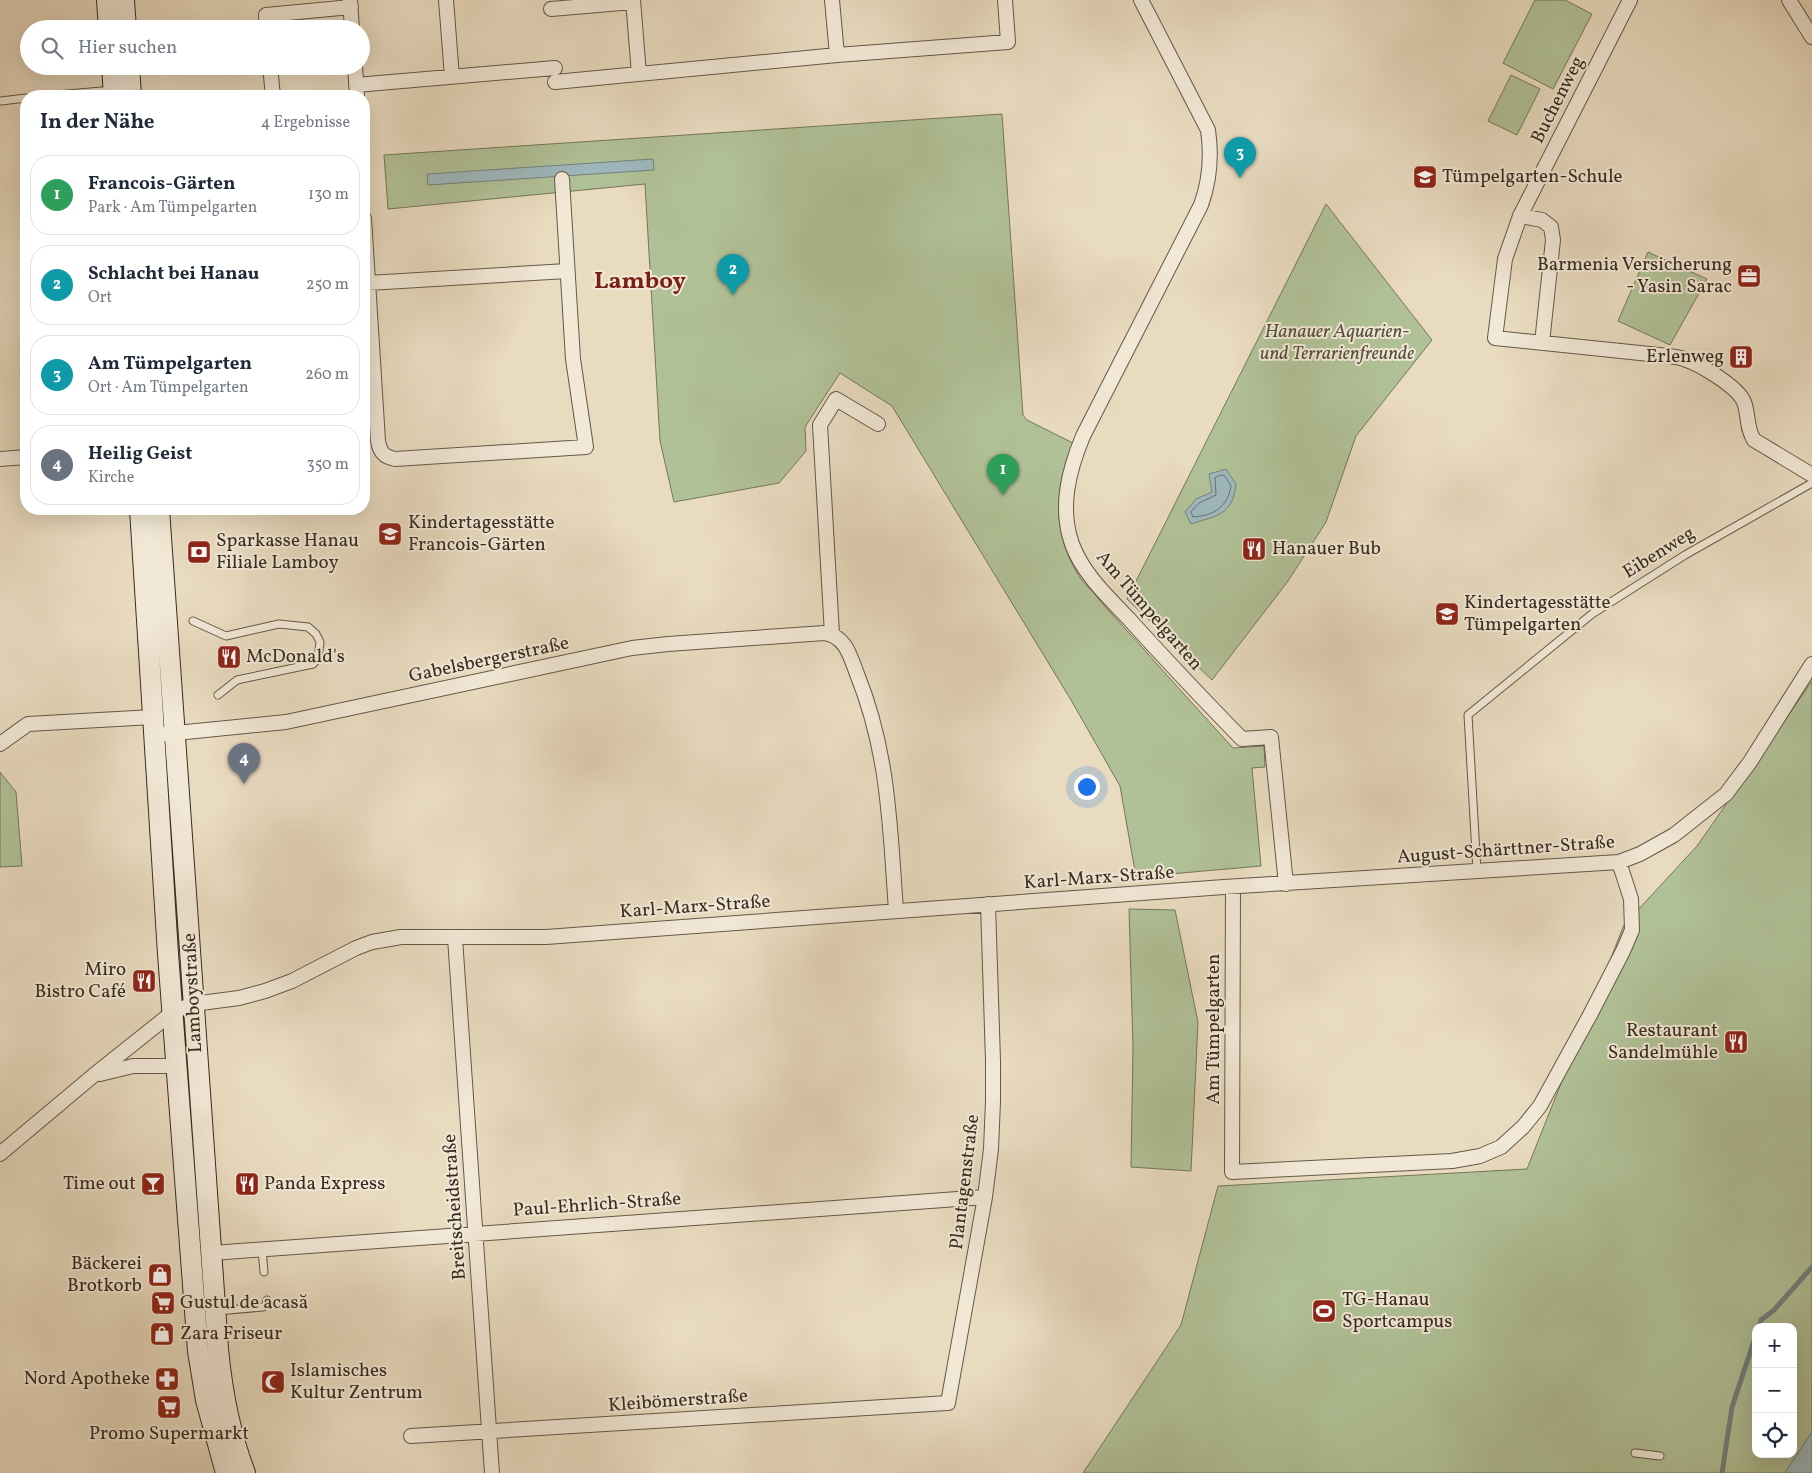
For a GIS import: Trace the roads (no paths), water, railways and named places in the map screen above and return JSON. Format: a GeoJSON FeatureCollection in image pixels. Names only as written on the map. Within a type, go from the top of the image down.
{"type":"FeatureCollection","features":[{"type":"Feature","properties":{"kind":"main road"},"geometry":{"type":"LineString","coordinates":[[107,0],[108,20]]}},
{"type":"Feature","properties":{"kind":"main road"},"geometry":{"type":"LineString","coordinates":[[124,0],[125,20]]}},
{"type":"Feature","properties":{"kind":"main road"},"geometry":{"type":"LineString","coordinates":[[114,75],[118,90]]}},
{"type":"Feature","properties":{"kind":"main road"},"geometry":{"type":"LineString","coordinates":[[120,90],[126,75]]}},
{"type":"Feature","properties":{"kind":"main road","name":"Lamboystraße"},"geometry":{"type":"LineString","coordinates":[[141,515],[160,728],[189,924],[193,1004],[221,1380],[238,1454],[246,1473]]}},
{"type":"Feature","properties":{"kind":"main road","name":"Lamboystraße"},"geometry":{"type":"LineString","coordinates":[[159,515],[160,728],[173,1012],[198,1351],[206,1400],[226,1473]]}},
{"type":"Feature","properties":{"kind":"street"},"geometry":{"type":"LineString","coordinates":[[446,0],[452,77]]}},
{"type":"Feature","properties":{"kind":"street"},"geometry":{"type":"LineString","coordinates":[[832,0],[837,55]]}},
{"type":"Feature","properties":{"kind":"street"},"geometry":{"type":"LineString","coordinates":[[556,82],[837,55],[1008,42],[1005,0]]}},
{"type":"Feature","properties":{"kind":"street","name":"Am Tümpelgarten"},"geometry":{"type":"LineString","coordinates":[[1141,0],[1208,130],[1211,153],[1210,168],[1201,205],[1083,436],[1075,456],[1066,490],[1068,527],[1071,542],[1076,553],[1091,577],[1188,685],[1242,739],[1270,737],[1286,884]]}},
{"type":"Feature","properties":{"kind":"street","name":"Buchenweg"},"geometry":{"type":"LineString","coordinates":[[1542,343],[1495,338],[1506,259],[1520,216],[1630,0]]}},
{"type":"Feature","properties":{"kind":"street"},"geometry":{"type":"LineString","coordinates":[[1789,0],[1812,37]]}},
{"type":"Feature","properties":{"kind":"street"},"geometry":{"type":"LineString","coordinates":[[551,9],[633,1],[639,74]]}},
{"type":"Feature","properties":{"kind":"street"},"geometry":{"type":"LineString","coordinates":[[266,20],[266,15],[351,3],[352,20]]}},
{"type":"Feature","properties":{"kind":"street"},"geometry":{"type":"LineString","coordinates":[[363,90],[452,77],[555,68]]}},
{"type":"Feature","properties":{"kind":"street"},"geometry":{"type":"LineString","coordinates":[[271,75],[272,90]]}},
{"type":"Feature","properties":{"kind":"street"},"geometry":{"type":"LineString","coordinates":[[355,75],[356,90]]}},
{"type":"Feature","properties":{"kind":"street"},"geometry":{"type":"LineString","coordinates":[[370,314],[378,441],[382,454],[388,458],[586,447],[573,359],[562,179]]}},
{"type":"Feature","properties":{"kind":"street"},"geometry":{"type":"LineString","coordinates":[[1520,216],[1542,220],[1551,227],[1553,240],[1542,343],[1669,356],[1696,364],[1741,396],[1748,414],[1748,432],[1754,440],[1812,475]]}},
{"type":"Feature","properties":{"kind":"street"},"geometry":{"type":"LineString","coordinates":[[370,282],[567,271]]}},
{"type":"Feature","properties":{"kind":"street"},"geometry":{"type":"LineString","coordinates":[[878,424],[836,399],[820,425],[832,634],[843,643],[849,653],[866,695],[879,741],[887,788],[896,910]]}},
{"type":"Feature","properties":{"kind":"street"},"geometry":{"type":"LineString","coordinates":[[0,459],[20,457]]}},
{"type":"Feature","properties":{"kind":"street","name":"Gabelsbergerstraße"},"geometry":{"type":"LineString","coordinates":[[160,728],[286,722],[632,648],[824,633],[832,634]]}},
{"type":"Feature","properties":{"kind":"street","name":"August-Schärttner-Straße"},"geometry":{"type":"LineString","coordinates":[[1233,887],[1619,862],[1640,854],[1674,835],[1726,794],[1750,762],[1812,664]]}},
{"type":"Feature","properties":{"kind":"street"},"geometry":{"type":"LineString","coordinates":[[0,744],[28,724],[160,728]]}},
{"type":"Feature","properties":{"kind":"street","name":"Am Tümpelgarten"},"geometry":{"type":"LineString","coordinates":[[1233,887],[1232,1172],[1452,1161],[1480,1156],[1502,1147],[1523,1127],[1540,1106],[1590,1015],[1632,930],[1631,899],[1619,862]]}},
{"type":"Feature","properties":{"kind":"street","name":"Karl-Marx-Straße"},"geometry":{"type":"LineString","coordinates":[[0,1154],[173,1012],[193,1004],[239,998],[278,987],[372,942],[401,937],[546,937],[896,910],[1233,887]]}},
{"type":"Feature","properties":{"kind":"street","name":"Plantagenstraße"},"geometry":{"type":"LineString","coordinates":[[948,1403],[985,1197],[990,1158],[993,1101],[988,904]]}},
{"type":"Feature","properties":{"kind":"street","name":"Breitscheidstraße"},"geometry":{"type":"LineString","coordinates":[[455,938],[492,1473]]}},
{"type":"Feature","properties":{"kind":"street"},"geometry":{"type":"LineString","coordinates":[[94,1075],[133,1066],[178,1066]]}},
{"type":"Feature","properties":{"kind":"street","name":"Paul-Ehrlich-Straße"},"geometry":{"type":"LineString","coordinates":[[212,1253],[985,1197]]}},
{"type":"Feature","properties":{"kind":"street","name":"Kleibömerstraße"},"geometry":{"type":"LineString","coordinates":[[411,1436],[948,1403]]}},
{"type":"Feature","properties":{"kind":"lane"},"geometry":{"type":"LineString","coordinates":[[1,100],[20,98]]}},
{"type":"Feature","properties":{"kind":"lane","name":"Eibenweg"},"geometry":{"type":"LineString","coordinates":[[1477,871],[1468,715],[1592,614],[1685,554],[1812,483]]}},
{"type":"Feature","properties":{"kind":"lane"},"geometry":{"type":"LineString","coordinates":[[194,621],[226,636],[279,624],[298,625],[308,627],[316,634],[320,642],[318,658],[313,664],[237,680],[218,695]]}},
{"type":"Feature","properties":{"kind":"lane"},"geometry":{"type":"LineString","coordinates":[[262,1249],[264,1272]]}},
{"type":"Feature","properties":{"kind":"lane"},"geometry":{"type":"LineString","coordinates":[[215,1311],[263,1307],[266,1305],[267,1300]]}},
{"type":"Feature","properties":{"kind":"lane"},"geometry":{"type":"LineString","coordinates":[[1635,1453],[1660,1456]]}},
{"type":"Feature","properties":{"kind":"water"},"geometry":{"type":"Polygon","coordinates":[[[653,159],[654,170],[428,185],[427,174],[653,159]]]}},
{"type":"Feature","properties":{"kind":"water"},"geometry":{"type":"Polygon","coordinates":[[[1226,469],[1236,484],[1231,502],[1222,513],[1191,524],[1185,512],[1196,499],[1212,492],[1209,474],[1226,469]]]}},
{"type":"Feature","properties":{"kind":"water"},"geometry":{"type":"Polygon","coordinates":[[[1812,1432],[1812,1473],[1785,1473],[1795,1458],[1797,1458],[1797,1454],[1812,1432]]]}},
{"type":"Feature","properties":{"kind":"waterway"},"geometry":{"type":"LineString","coordinates":[[1760,1323],[1812,1267]]}},
{"type":"Feature","properties":{"kind":"waterway"},"geometry":{"type":"LineString","coordinates":[[1722,1473],[1732,1407],[1752,1347]]}},
{"type":"Feature","properties":{"kind":"place","name":"Tümpelgarten-Schule"},"geometry":{"type":"Point","coordinates":[1425,177]}},
{"type":"Feature","properties":{"kind":"place","name":"Am Tümpelgarten"},"geometry":{"type":"Point","coordinates":[1240,178]}},
{"type":"Feature","properties":{"kind":"place","name":"Barmenia Versicherung - Yasin Sarac"},"geometry":{"type":"Point","coordinates":[1749,276]}},
{"type":"Feature","properties":{"kind":"place","name":"Schlacht bei Hanau"},"geometry":{"type":"Point","coordinates":[733,295]}},
{"type":"Feature","properties":{"kind":"place","name":"Erlenweg"},"geometry":{"type":"Point","coordinates":[1741,357]}},
{"type":"Feature","properties":{"kind":"place","name":"Francois-Gärten"},"geometry":{"type":"Point","coordinates":[1003,495]}},
{"type":"Feature","properties":{"kind":"place","name":"Kindertagesstätte Francois-Gärten"},"geometry":{"type":"Point","coordinates":[390,534]}},
{"type":"Feature","properties":{"kind":"place","name":"Hanauer Bub"},"geometry":{"type":"Point","coordinates":[1254,549]}},
{"type":"Feature","properties":{"kind":"place","name":"Sparkasse Hanau Filiale Lamboy"},"geometry":{"type":"Point","coordinates":[199,552]}},
{"type":"Feature","properties":{"kind":"place","name":"Kindertagesstätte Tümpelgarten"},"geometry":{"type":"Point","coordinates":[1447,614]}},
{"type":"Feature","properties":{"kind":"place","name":"McDonald's"},"geometry":{"type":"Point","coordinates":[229,657]}},
{"type":"Feature","properties":{"kind":"place","name":"Heilig Geist"},"geometry":{"type":"Point","coordinates":[244,784]}},
{"type":"Feature","properties":{"kind":"place","name":"Miro Bistro Café"},"geometry":{"type":"Point","coordinates":[144,981]}},
{"type":"Feature","properties":{"kind":"place","name":"Restaurant Sandelmühle"},"geometry":{"type":"Point","coordinates":[1736,1042]}},
{"type":"Feature","properties":{"kind":"place","name":"Time out"},"geometry":{"type":"Point","coordinates":[153,1184]}},
{"type":"Feature","properties":{"kind":"place","name":"Panda Express"},"geometry":{"type":"Point","coordinates":[247,1184]}},
{"type":"Feature","properties":{"kind":"place","name":"Bäckerei Brotkorb"},"geometry":{"type":"Point","coordinates":[160,1275]}},
{"type":"Feature","properties":{"kind":"place","name":"Gustul de acasă"},"geometry":{"type":"Point","coordinates":[163,1303]}},
{"type":"Feature","properties":{"kind":"place","name":"TG-Hanau Sportcampus"},"geometry":{"type":"Point","coordinates":[1324,1311]}},
{"type":"Feature","properties":{"kind":"place","name":"Zara Friseur"},"geometry":{"type":"Point","coordinates":[162,1334]}},
{"type":"Feature","properties":{"kind":"place","name":"Nord Apotheke"},"geometry":{"type":"Point","coordinates":[167,1379]}},
{"type":"Feature","properties":{"kind":"place","name":"Islamisches Kultur Zentrum"},"geometry":{"type":"Point","coordinates":[273,1382]}},
{"type":"Feature","properties":{"kind":"place","name":"Promo Supermarkt"},"geometry":{"type":"Point","coordinates":[169,1407]}},
{"type":"Feature","properties":{"kind":"district","name":"Lamboy"},"geometry":{"type":"Point","coordinates":[640,282]}},
{"type":"Feature","properties":{"kind":"park label","name":"Hanauer Aquarien- und Terrarienfreunde"},"geometry":{"type":"Point","coordinates":[1337,343]}}]}
